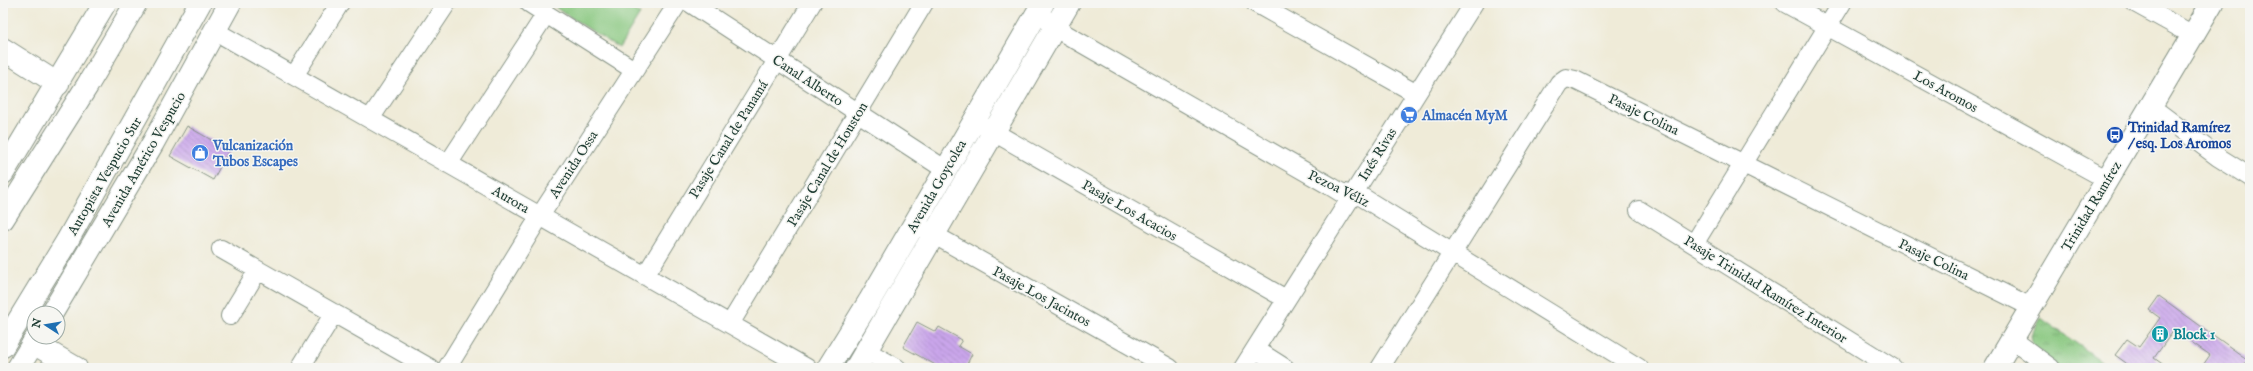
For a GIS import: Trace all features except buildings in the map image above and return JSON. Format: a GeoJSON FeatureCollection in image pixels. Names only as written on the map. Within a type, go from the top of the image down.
{"type":"FeatureCollection","features":[{"type":"Feature","properties":{"kind":"main road"},"geometry":{"type":"LineString","coordinates":[[3,173],[58,84],[105,3]]}},
{"type":"Feature","properties":{"kind":"main road"},"geometry":{"type":"LineString","coordinates":[[3,219],[83,92],[136,3]]}},
{"type":"Feature","properties":{"kind":"main road","name":"Autopista Vespucio Sur"},"geometry":{"type":"LineString","coordinates":[[3,346],[67,241],[200,3]]}},
{"type":"Feature","properties":{"kind":"main road","name":"Avenida Américo Vespucio"},"geometry":{"type":"LineString","coordinates":[[57,305],[153,143],[230,3]]}},
{"type":"Feature","properties":{"kind":"main road","name":"Avenida Goycolea"},"geometry":{"type":"LineString","coordinates":[[861,359],[935,236],[1069,3]]}},
{"type":"Feature","properties":{"kind":"main road","name":"Trinidad Ramírez"},"geometry":{"type":"LineString","coordinates":[[1995,368],[2212,3]]}},
{"type":"Feature","properties":{"kind":"main road","name":"Avenida Goycolea"},"geometry":{"type":"LineString","coordinates":[[828,368],[915,224],[1041,7]]}},
{"type":"Feature","properties":{"kind":"main road"},"geometry":{"type":"LineString","coordinates":[[3,49],[58,84]]}},
{"type":"Feature","properties":{"kind":"main road"},"geometry":{"type":"LineString","coordinates":[[18,368],[32,345]]}},
{"type":"Feature","properties":{"kind":"main road"},"geometry":{"type":"LineString","coordinates":[[42,345],[76,368]]}},
{"type":"Feature","properties":{"kind":"street"},"geometry":{"type":"LineString","coordinates":[[294,76],[340,3]]}},
{"type":"Feature","properties":{"kind":"street"},"geometry":{"type":"LineString","coordinates":[[370,120],[447,3]]}},
{"type":"Feature","properties":{"kind":"street"},"geometry":{"type":"LineString","coordinates":[[529,3],[634,70]]}},
{"type":"Feature","properties":{"kind":"street","name":"Avenida Ossa"},"geometry":{"type":"LineString","coordinates":[[447,368],[540,216],[678,3]]}},
{"type":"Feature","properties":{"kind":"street","name":"Canal Alberto"},"geometry":{"type":"LineString","coordinates":[[690,3],[946,170]]}},
{"type":"Feature","properties":{"kind":"street","name":"Pasaje Canal de Panamá"},"geometry":{"type":"LineString","coordinates":[[645,276],[812,3]]}},
{"type":"Feature","properties":{"kind":"street","name":"Pasaje Canal de Houston"},"geometry":{"type":"LineString","coordinates":[[730,324],[924,3]]}},
{"type":"Feature","properties":{"kind":"street"},"geometry":{"type":"LineString","coordinates":[[1255,3],[1415,93]]}},
{"type":"Feature","properties":{"kind":"street","name":"Inés Rivas"},"geometry":{"type":"LineString","coordinates":[[1243,368],[1415,93],[1474,3]]}},
{"type":"Feature","properties":{"kind":"street","name":"Los Aromos"},"geometry":{"type":"LineString","coordinates":[[1785,3],[2106,180]]}},
{"type":"Feature","properties":{"kind":"street"},"geometry":{"type":"LineString","coordinates":[[1694,244],[1842,3]]}},
{"type":"Feature","properties":{"kind":"street"},"geometry":{"type":"LineString","coordinates":[[2135,3],[2193,35]]}},
{"type":"Feature","properties":{"kind":"street","name":"Pezoa Véliz"},"geometry":{"type":"LineString","coordinates":[[1041,7],[1055,28],[1340,192],[1352,194],[1366,200],[1639,368]]}},
{"type":"Feature","properties":{"kind":"street"},"geometry":{"type":"LineString","coordinates":[[448,164],[546,14]]}},
{"type":"Feature","properties":{"kind":"street","name":"Aurora"},"geometry":{"type":"LineString","coordinates":[[215,31],[807,368]]}},
{"type":"Feature","properties":{"kind":"street","name":"Pasaje Colina"},"geometry":{"type":"LineString","coordinates":[[1380,368],[1560,83],[1566,78],[1575,80],[2031,307]]}},
{"type":"Feature","properties":{"kind":"street"},"geometry":{"type":"LineString","coordinates":[[2150,106],[2218,157],[2250,177]]}},
{"type":"Feature","properties":{"kind":"street","name":"Pasaje Los Acacios"},"geometry":{"type":"LineString","coordinates":[[974,121],[1286,299]]}},
{"type":"Feature","properties":{"kind":"street","name":"Pasaje Trinidad Ramírez Interior"},"geometry":{"type":"LineString","coordinates":[[1639,210],[1893,368]]}},
{"type":"Feature","properties":{"kind":"street","name":"Pasaje Los Jacintos"},"geometry":{"type":"LineString","coordinates":[[915,224],[1170,368]]}},
{"type":"Feature","properties":{"kind":"street"},"geometry":{"type":"LineString","coordinates":[[221,249],[430,368]]}},
{"type":"Feature","properties":{"kind":"street"},"geometry":{"type":"LineString","coordinates":[[230,316],[258,270]]}},
{"type":"Feature","properties":{"kind":"street"},"geometry":{"type":"LineString","coordinates":[[302,364],[334,313]]}},
{"type":"Feature","properties":{"kind":"street"},"geometry":{"type":"LineString","coordinates":[[2012,339],[2051,368]]}},
{"type":"Feature","properties":{"kind":"street"},"geometry":{"type":"LineString","coordinates":[[1255,349],[1285,368]]}},
{"type":"Feature","properties":{"kind":"street"},"geometry":{"type":"LineString","coordinates":[[861,359],[897,368]]}},
{"type":"Feature","properties":{"kind":"green space"},"geometry":{"type":"Polygon","coordinates":[[[559,3],[623,3],[640,14],[619,48],[556,8],[559,3]]]}},
{"type":"Feature","properties":{"kind":"green space"},"geometry":{"type":"Polygon","coordinates":[[[2041,318],[2111,368],[2061,368],[2033,349],[2031,335],[2041,318]]]}},
{"type":"Feature","properties":{"kind":"place","name":"Almacén MyM"},"geometry":{"type":"Point","coordinates":[1409,115]}},
{"type":"Feature","properties":{"kind":"place","name":"Trinidad Ramírez / esq. Los Aromos"},"geometry":{"type":"Point","coordinates":[2115,135]}},
{"type":"Feature","properties":{"kind":"place","name":"Vulcanización Tubos Escapes"},"geometry":{"type":"Point","coordinates":[200,153]}},
{"type":"Feature","properties":{"kind":"place","name":"Block 1"},"geometry":{"type":"Point","coordinates":[2160,334]}}]}
